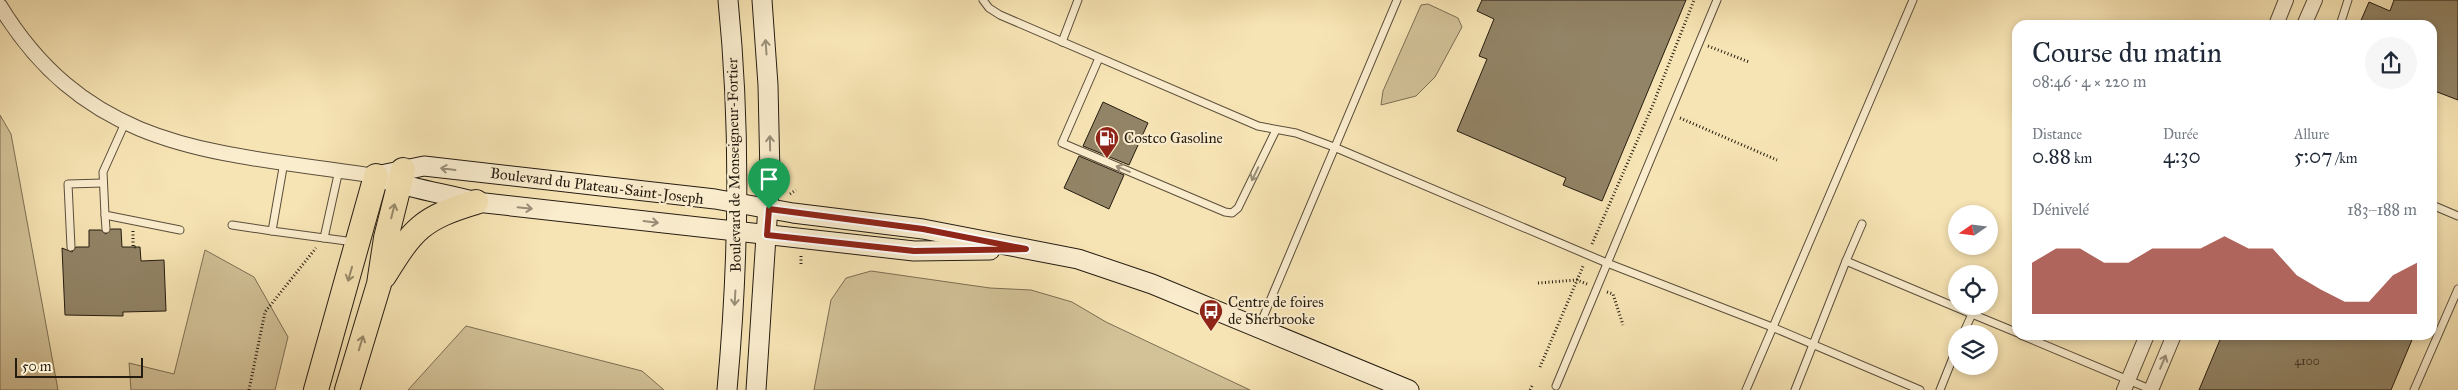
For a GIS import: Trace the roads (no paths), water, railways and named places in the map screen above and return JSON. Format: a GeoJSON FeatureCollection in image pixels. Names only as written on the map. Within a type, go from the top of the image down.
{"type":"FeatureCollection","features":[{"type":"Feature","properties":{"kind":"highway"},"geometry":{"type":"LineString","coordinates":[[316,390],[359,243],[376,176]]}},
{"type":"Feature","properties":{"kind":"highway"},"geometry":{"type":"LineString","coordinates":[[347,390],[379,284],[386,238],[402,177]]}},
{"type":"Feature","properties":{"kind":"highway"},"geometry":{"type":"LineString","coordinates":[[379,284],[405,242],[424,223],[448,211],[476,202]]}},
{"type":"Feature","properties":{"kind":"street","name":"Boulevard de Monseigneur-Fortier"},"geometry":{"type":"LineString","coordinates":[[727,390],[738,232],[734,76],[728,0]]}},
{"type":"Feature","properties":{"kind":"street","name":"Boulevard de Monseigneur-Fortier"},"geometry":{"type":"LineString","coordinates":[[756,390],[769,209],[770,131],[762,0]]}},
{"type":"Feature","properties":{"kind":"street"},"geometry":{"type":"LineString","coordinates":[[2278,20],[2286,0]]}},
{"type":"Feature","properties":{"kind":"street"},"geometry":{"type":"LineString","coordinates":[[2306,20],[2314,0]]}},
{"type":"Feature","properties":{"kind":"street","name":"Boulevard du Plateau-Saint-Joseph"},"geometry":{"type":"LineString","coordinates":[[0,6],[21,37],[50,70],[86,100],[125,123],[184,145],[376,176],[402,177],[476,202],[914,251],[1026,249]]}},
{"type":"Feature","properties":{"kind":"street","name":"Boulevard du Plateau-Saint-Joseph"},"geometry":{"type":"LineString","coordinates":[[402,177],[424,166],[738,203],[769,209],[923,229],[1078,259],[1115,270],[1409,390]]}},
{"type":"Feature","properties":{"kind":"street"},"geometry":{"type":"LineString","coordinates":[[2126,385],[2145,340]]}},
{"type":"Feature","properties":{"kind":"street"},"geometry":{"type":"LineString","coordinates":[[2151,390],[2172,340]]}},
{"type":"Feature","properties":{"kind":"lane"},"geometry":{"type":"LineString","coordinates":[[982,0],[994,13],[1258,126],[1296,133],[1334,148],[1607,263],[1772,327],[1920,390]]}},
{"type":"Feature","properties":{"kind":"lane"},"geometry":{"type":"LineString","coordinates":[[1062,42],[1078,0]]}},
{"type":"Feature","properties":{"kind":"lane"},"geometry":{"type":"LineString","coordinates":[[1258,328],[1397,0]]}},
{"type":"Feature","properties":{"kind":"lane"},"geometry":{"type":"LineString","coordinates":[[1556,386],[1717,0]]}},
{"type":"Feature","properties":{"kind":"lane"},"geometry":{"type":"LineString","coordinates":[[1746,390],[1913,0]]}},
{"type":"Feature","properties":{"kind":"lane"},"geometry":{"type":"LineString","coordinates":[[2342,20],[2348,0]]}},
{"type":"Feature","properties":{"kind":"lane"},"geometry":{"type":"LineString","coordinates":[[1099,58],[1062,143],[1225,212],[1232,213],[1238,208],[1276,130]]}},
{"type":"Feature","properties":{"kind":"lane"},"geometry":{"type":"LineString","coordinates":[[106,229],[103,183],[106,162],[125,123]]}},
{"type":"Feature","properties":{"kind":"lane"},"geometry":{"type":"LineString","coordinates":[[272,230],[284,162]]}},
{"type":"Feature","properties":{"kind":"lane"},"geometry":{"type":"LineString","coordinates":[[324,238],[339,170]]}},
{"type":"Feature","properties":{"kind":"lane"},"geometry":{"type":"LineString","coordinates":[[70,248],[68,184],[103,183]]}},
{"type":"Feature","properties":{"kind":"lane"},"geometry":{"type":"LineString","coordinates":[[2437,207],[2458,216]]}},
{"type":"Feature","properties":{"kind":"lane"},"geometry":{"type":"LineString","coordinates":[[105,215],[180,230]]}},
{"type":"Feature","properties":{"kind":"lane"},"geometry":{"type":"LineString","coordinates":[[1795,390],[1862,224]]}},
{"type":"Feature","properties":{"kind":"lane"},"geometry":{"type":"LineString","coordinates":[[232,225],[359,243]]}},
{"type":"Feature","properties":{"kind":"lane"},"geometry":{"type":"LineString","coordinates":[[1846,261],[1948,304]]}},
{"type":"Feature","properties":{"kind":"lane"},"geometry":{"type":"LineString","coordinates":[[2437,337],[2458,289]]}},
{"type":"Feature","properties":{"kind":"lane"},"geometry":{"type":"LineString","coordinates":[[1974,315],[2012,331]]}},
{"type":"Feature","properties":{"kind":"lane"},"geometry":{"type":"LineString","coordinates":[[2032,340],[2126,385],[2151,390]]}},
{"type":"Feature","properties":{"kind":"lane"},"geometry":{"type":"LineString","coordinates":[[2414,390],[2436,340]]}},
{"type":"Feature","properties":{"kind":"lane"},"geometry":{"type":"LineString","coordinates":[[1940,390],[1948,370]]}},
{"type":"Feature","properties":{"kind":"place","name":"Costco Gasoline"},"geometry":{"type":"Point","coordinates":[1107,159]}},
{"type":"Feature","properties":{"kind":"place","name":"Centre de foires de Sherbrooke"},"geometry":{"type":"Point","coordinates":[1211,332]}}]}
